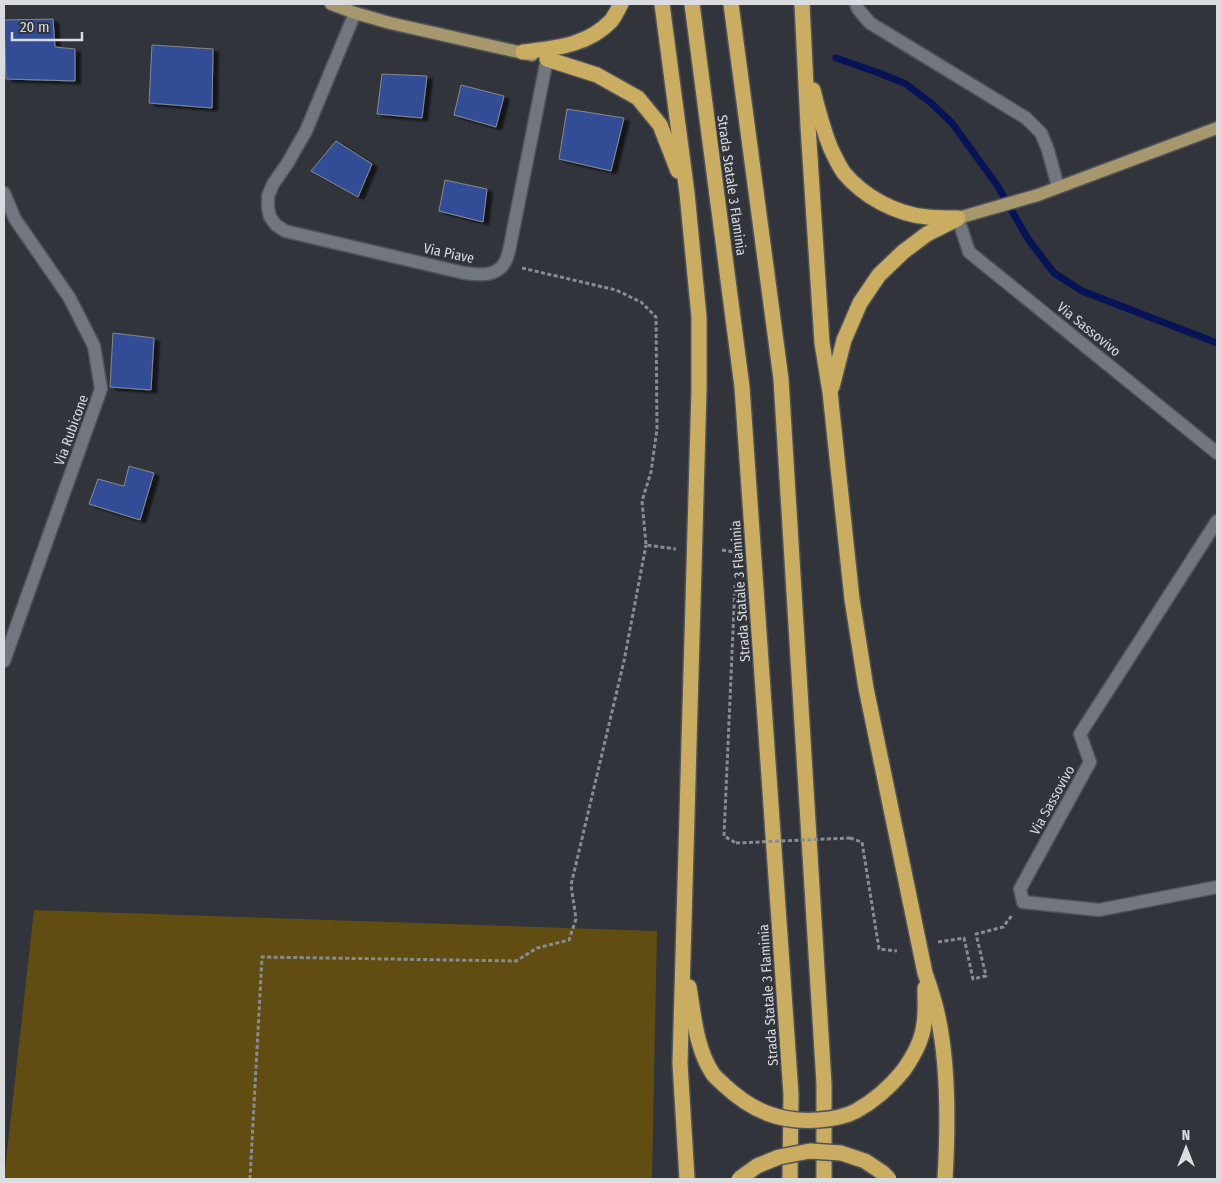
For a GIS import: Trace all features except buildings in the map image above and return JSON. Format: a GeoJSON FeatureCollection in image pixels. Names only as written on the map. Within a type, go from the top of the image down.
{"type":"FeatureCollection","features":[{"type":"Feature","properties":{"kind":"highway"},"geometry":{"type":"LineString","coordinates":[[523,52],[564,47],[591,37],[611,20],[621,4]]}},
{"type":"Feature","properties":{"kind":"highway"},"geometry":{"type":"LineString","coordinates":[[662,4],[687,193],[698,316],[699,390],[680,1063],[686,1179]]}},
{"type":"Feature","properties":{"kind":"highway","name":"Strada Statale 3 Flaminia"},"geometry":{"type":"LineString","coordinates":[[692,4],[742,387],[791,1094],[790,1179]]}},
{"type":"Feature","properties":{"kind":"highway","name":"Strada Statale 3 Flaminia"},"geometry":{"type":"LineString","coordinates":[[731,4],[781,379],[824,1084],[824,1179]]}},
{"type":"Feature","properties":{"kind":"highway"},"geometry":{"type":"LineString","coordinates":[[802,4],[822,343],[830,392],[852,600],[864,678],[925,972],[938,1017],[945,1066],[945,1179]]}},
{"type":"Feature","properties":{"kind":"highway"},"geometry":{"type":"LineString","coordinates":[[547,60],[597,75],[638,98],[660,125],[687,193]]}},
{"type":"Feature","properties":{"kind":"highway"},"geometry":{"type":"LineString","coordinates":[[806,65],[824,132],[843,172],[860,189],[899,211],[926,217],[958,218]]}},
{"type":"Feature","properties":{"kind":"highway"},"geometry":{"type":"LineString","coordinates":[[830,392],[844,340],[860,303],[879,275],[903,252],[927,234],[958,218]]}},
{"type":"Feature","properties":{"kind":"highway"},"geometry":{"type":"LineString","coordinates":[[683,953],[703,1055],[714,1075],[737,1097],[755,1108],[778,1118],[807,1121],[833,1119],[854,1112],[892,1084],[903,1071],[918,1046],[924,1025],[925,972]]}},
{"type":"Feature","properties":{"kind":"highway"},"geometry":{"type":"LineString","coordinates":[[739,1179],[757,1166],[779,1157],[810,1151],[842,1153],[865,1161],[883,1173],[888,1179]]}},
{"type":"Feature","properties":{"kind":"main road"},"geometry":{"type":"LineString","coordinates":[[331,4],[390,23],[523,52],[547,60]]}},
{"type":"Feature","properties":{"kind":"main road"},"geometry":{"type":"LineString","coordinates":[[958,218],[1038,195],[1217,128]]}},
{"type":"Feature","properties":{"kind":"street"},"geometry":{"type":"LineString","coordinates":[[856,4],[870,23],[1026,118],[1040,134],[1048,150],[1058,187]]}},
{"type":"Feature","properties":{"kind":"street","name":"Via Piave"},"geometry":{"type":"LineString","coordinates":[[355,13],[306,131],[273,184],[268,196],[270,217],[276,225],[286,231],[464,273],[478,275],[492,273],[506,261]]}},
{"type":"Feature","properties":{"kind":"street"},"geometry":{"type":"LineString","coordinates":[[506,261],[547,60]]}},
{"type":"Feature","properties":{"kind":"street","name":"Via Rubicone"},"geometry":{"type":"LineString","coordinates":[[4,193],[15,219],[69,297],[94,346],[101,389],[4,661]]}},
{"type":"Feature","properties":{"kind":"street","name":"Via Sassovivo"},"geometry":{"type":"LineString","coordinates":[[958,218],[970,252],[1217,452]]}},
{"type":"Feature","properties":{"kind":"street","name":"Via Sassovivo"},"geometry":{"type":"LineString","coordinates":[[1023,902],[1020,889],[1090,762],[1080,734],[1217,521]]}},
{"type":"Feature","properties":{"kind":"street"},"geometry":{"type":"LineString","coordinates":[[1023,902],[1099,910],[1217,887]]}},
{"type":"Feature","properties":{"kind":"path"},"geometry":{"type":"LineString","coordinates":[[250,1179],[262,957],[516,961],[537,948],[569,940],[576,919],[571,886],[624,661],[646,545],[642,501],[651,472],[657,429],[656,317],[641,302],[616,290],[525,270],[506,261]]}},
{"type":"Feature","properties":{"kind":"path"},"geometry":{"type":"LineString","coordinates":[[646,545],[679,549]]}},
{"type":"Feature","properties":{"kind":"path"},"geometry":{"type":"LineString","coordinates":[[722,550],[735,552],[735,560]]}},
{"type":"Feature","properties":{"kind":"path"},"geometry":{"type":"LineString","coordinates":[[735,576],[724,836],[736,843],[850,838],[862,842],[879,949],[897,951]]}},
{"type":"Feature","properties":{"kind":"path"},"geometry":{"type":"LineString","coordinates":[[938,942],[964,938],[973,980],[986,976],[976,934],[1003,927],[1023,902]]}},
{"type":"Feature","properties":{"kind":"shaded area"},"geometry":{"type":"Polygon","coordinates":[[[34,910],[657,931],[652,1179],[4,1179],[34,910]]]}},
{"type":"Feature","properties":{"kind":"waterway"},"geometry":{"type":"LineString","coordinates":[[836,58],[906,84],[931,103],[952,123],[997,185],[1028,239],[1054,273],[1082,291],[1217,343]]}}]}
